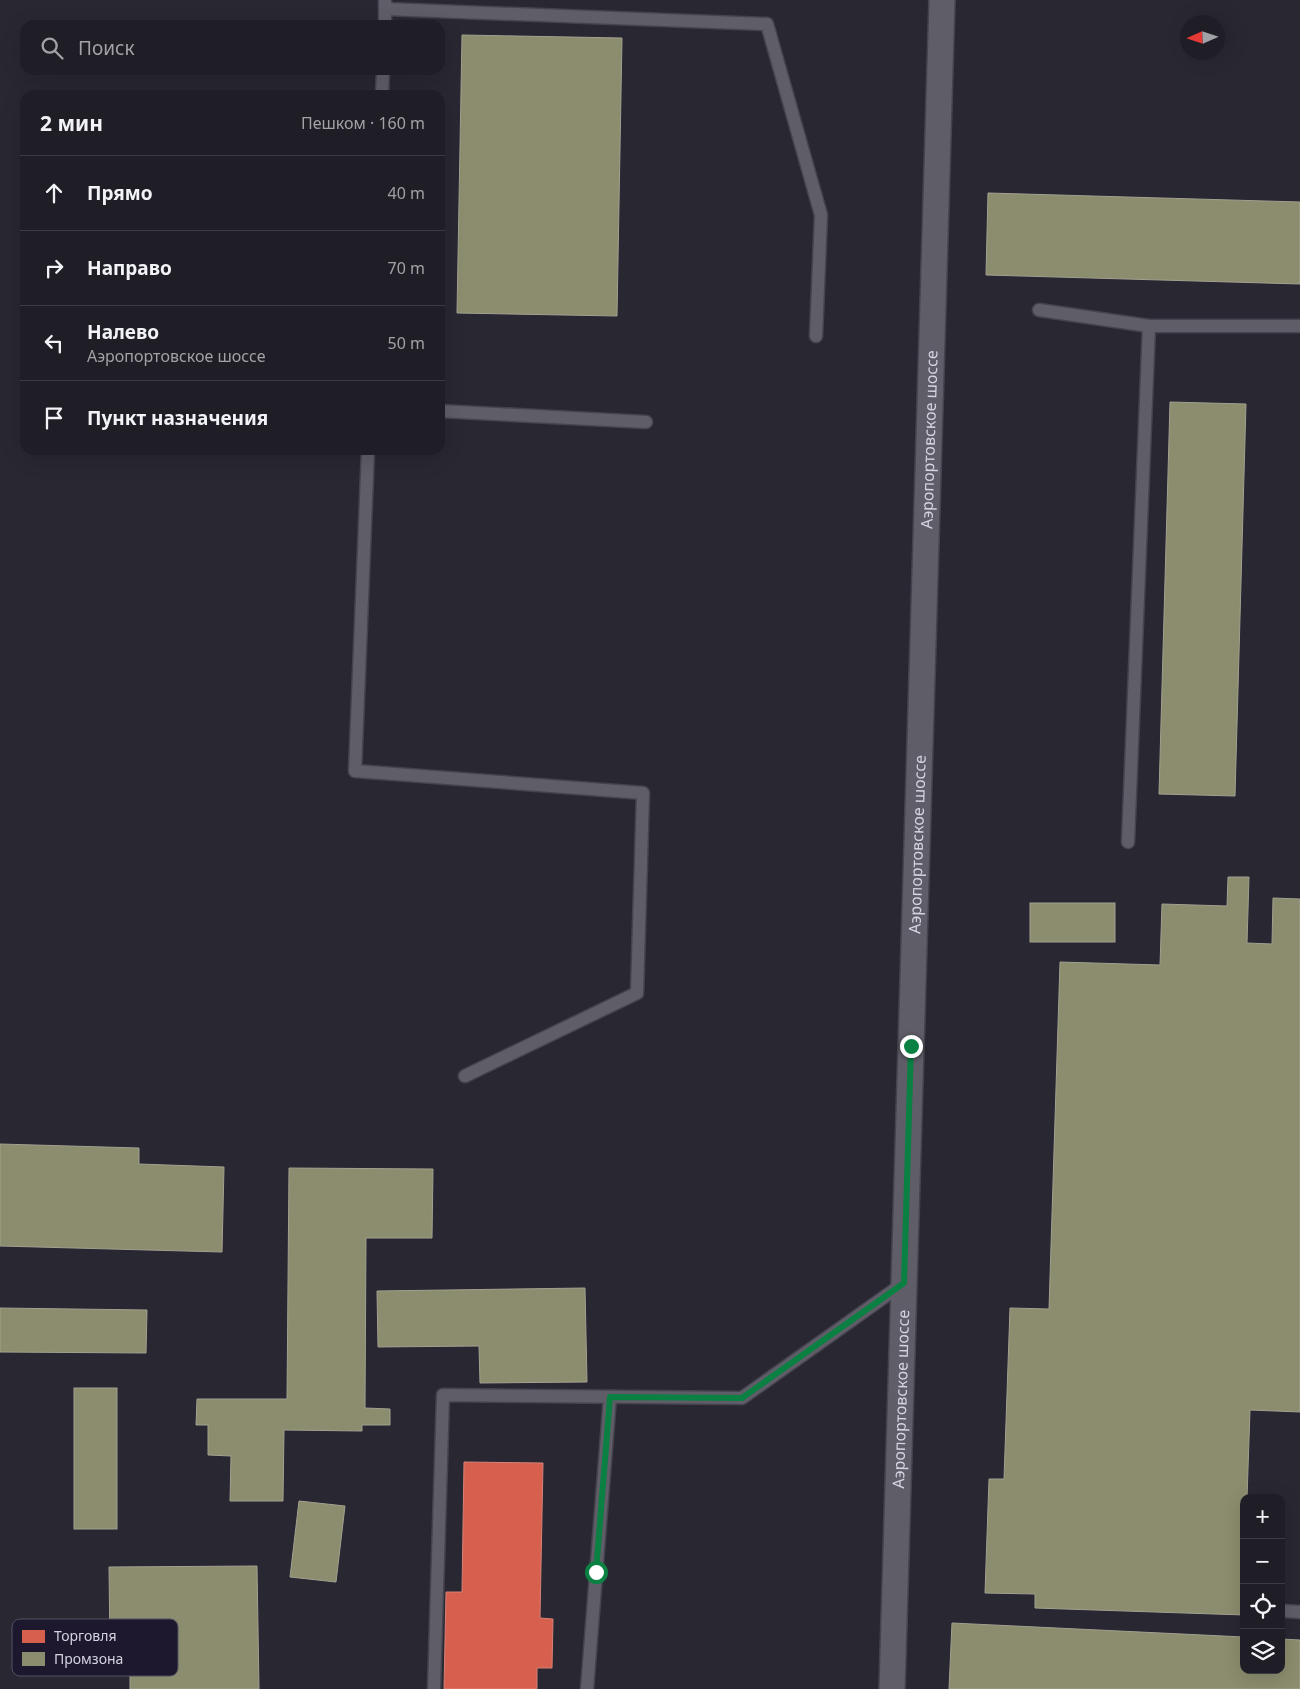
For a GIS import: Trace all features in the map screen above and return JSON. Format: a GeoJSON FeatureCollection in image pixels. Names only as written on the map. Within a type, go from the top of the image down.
{"type":"FeatureCollection","features":[{"type":"Feature","properties":{"kind":"street","name":"Аэропортовское шоссе"},"geometry":{"type":"LineString","coordinates":[[892,1689],[942,0]]}},
{"type":"Feature","properties":{"kind":"lane"},"geometry":{"type":"LineString","coordinates":[[385,20],[386,5],[767,24],[821,215],[816,336]]}},
{"type":"Feature","properties":{"kind":"lane"},"geometry":{"type":"LineString","coordinates":[[382,90],[383,75]]}},
{"type":"Feature","properties":{"kind":"lane"},"geometry":{"type":"LineString","coordinates":[[1039,310],[1149,326],[1300,326]]}},
{"type":"Feature","properties":{"kind":"lane"},"geometry":{"type":"LineString","coordinates":[[1128,842],[1149,326]]}},
{"type":"Feature","properties":{"kind":"lane"},"geometry":{"type":"LineString","coordinates":[[445,411],[646,422]]}},
{"type":"Feature","properties":{"kind":"lane"},"geometry":{"type":"LineString","coordinates":[[368,455],[355,771],[643,793],[637,994],[465,1076]]}},
{"type":"Feature","properties":{"kind":"lane"},"geometry":{"type":"LineString","coordinates":[[434,1689],[443,1395],[742,1398],[904,1283]]}},
{"type":"Feature","properties":{"kind":"lane"},"geometry":{"type":"LineString","coordinates":[[588,1689],[610,1397]]}},
{"type":"Feature","properties":{"kind":"lane"},"geometry":{"type":"LineString","coordinates":[[1285,1611],[1300,1612]]}},
{"type":"Feature","properties":{"kind":"building: Торговля"},"geometry":{"type":"Polygon","coordinates":[[[464,1462],[543,1463],[540,1618],[553,1619],[552,1668],[537,1668],[537,1689],[444,1689],[446,1592],[462,1592],[464,1462]]]}},
{"type":"Feature","properties":{"kind":"building: Промзона"},"geometry":{"type":"Polygon","coordinates":[[[462,35],[622,38],[617,316],[457,313],[462,35]]]}},
{"type":"Feature","properties":{"kind":"building: Промзона"},"geometry":{"type":"Polygon","coordinates":[[[988,193],[1300,202],[1300,284],[986,275],[988,193]]]}},
{"type":"Feature","properties":{"kind":"building: Промзона"},"geometry":{"type":"Polygon","coordinates":[[[1170,402],[1246,404],[1235,796],[1159,794],[1170,402]]]}},
{"type":"Feature","properties":{"kind":"building: Промзона"},"geometry":{"type":"Polygon","coordinates":[[[1228,877],[1249,877],[1247,943],[1272,944],[1273,898],[1300,899],[1300,1412],[1250,1410],[1247,1494],[1240,1494],[1240,1615],[1035,1608],[1035,1594],[985,1593],[989,1479],[1004,1479],[1010,1308],[1049,1309],[1060,962],[1160,965],[1162,904],[1227,906],[1228,877]]]}},
{"type":"Feature","properties":{"kind":"building: Промзона"},"geometry":{"type":"Polygon","coordinates":[[[1030,903],[1115,903],[1115,942],[1030,942],[1030,903]]]}},
{"type":"Feature","properties":{"kind":"building: Промзона"},"geometry":{"type":"Polygon","coordinates":[[[0,1144],[139,1148],[139,1164],[224,1167],[222,1252],[0,1246],[0,1144]]]}},
{"type":"Feature","properties":{"kind":"building: Промзона"},"geometry":{"type":"Polygon","coordinates":[[[289,1168],[433,1169],[432,1238],[366,1238],[365,1408],[390,1409],[390,1425],[362,1425],[362,1431],[284,1430],[283,1501],[230,1501],[231,1456],[208,1455],[208,1425],[196,1425],[197,1399],[287,1399],[289,1168]]]}},
{"type":"Feature","properties":{"kind":"building: Промзона"},"geometry":{"type":"Polygon","coordinates":[[[585,1288],[587,1382],[480,1383],[479,1346],[378,1347],[377,1291],[585,1288]]]}},
{"type":"Feature","properties":{"kind":"building: Промзона"},"geometry":{"type":"Polygon","coordinates":[[[0,1308],[147,1310],[146,1353],[0,1352],[0,1308]]]}},
{"type":"Feature","properties":{"kind":"building: Промзона"},"geometry":{"type":"Polygon","coordinates":[[[74,1388],[117,1388],[117,1529],[74,1529],[74,1388]]]}},
{"type":"Feature","properties":{"kind":"building: Промзона"},"geometry":{"type":"Polygon","coordinates":[[[299,1501],[345,1506],[336,1582],[290,1577],[299,1501]]]}},
{"type":"Feature","properties":{"kind":"building: Промзона"},"geometry":{"type":"Polygon","coordinates":[[[257,1566],[259,1689],[130,1689],[130,1676],[178,1676],[178,1619],[110,1619],[109,1567],[257,1566]]]}},
{"type":"Feature","properties":{"kind":"building: Промзона"},"geometry":{"type":"Polygon","coordinates":[[[952,1623],[1240,1637],[1240,1674],[1285,1674],[1285,1639],[1300,1640],[1300,1689],[949,1689],[952,1623]]]}},
{"type":"Feature","properties":{"kind":"route"},"geometry":{"type":"LineString","coordinates":[[596,1572],[610,1397],[742,1398],[904,1283],[911,1046]]}}]}
